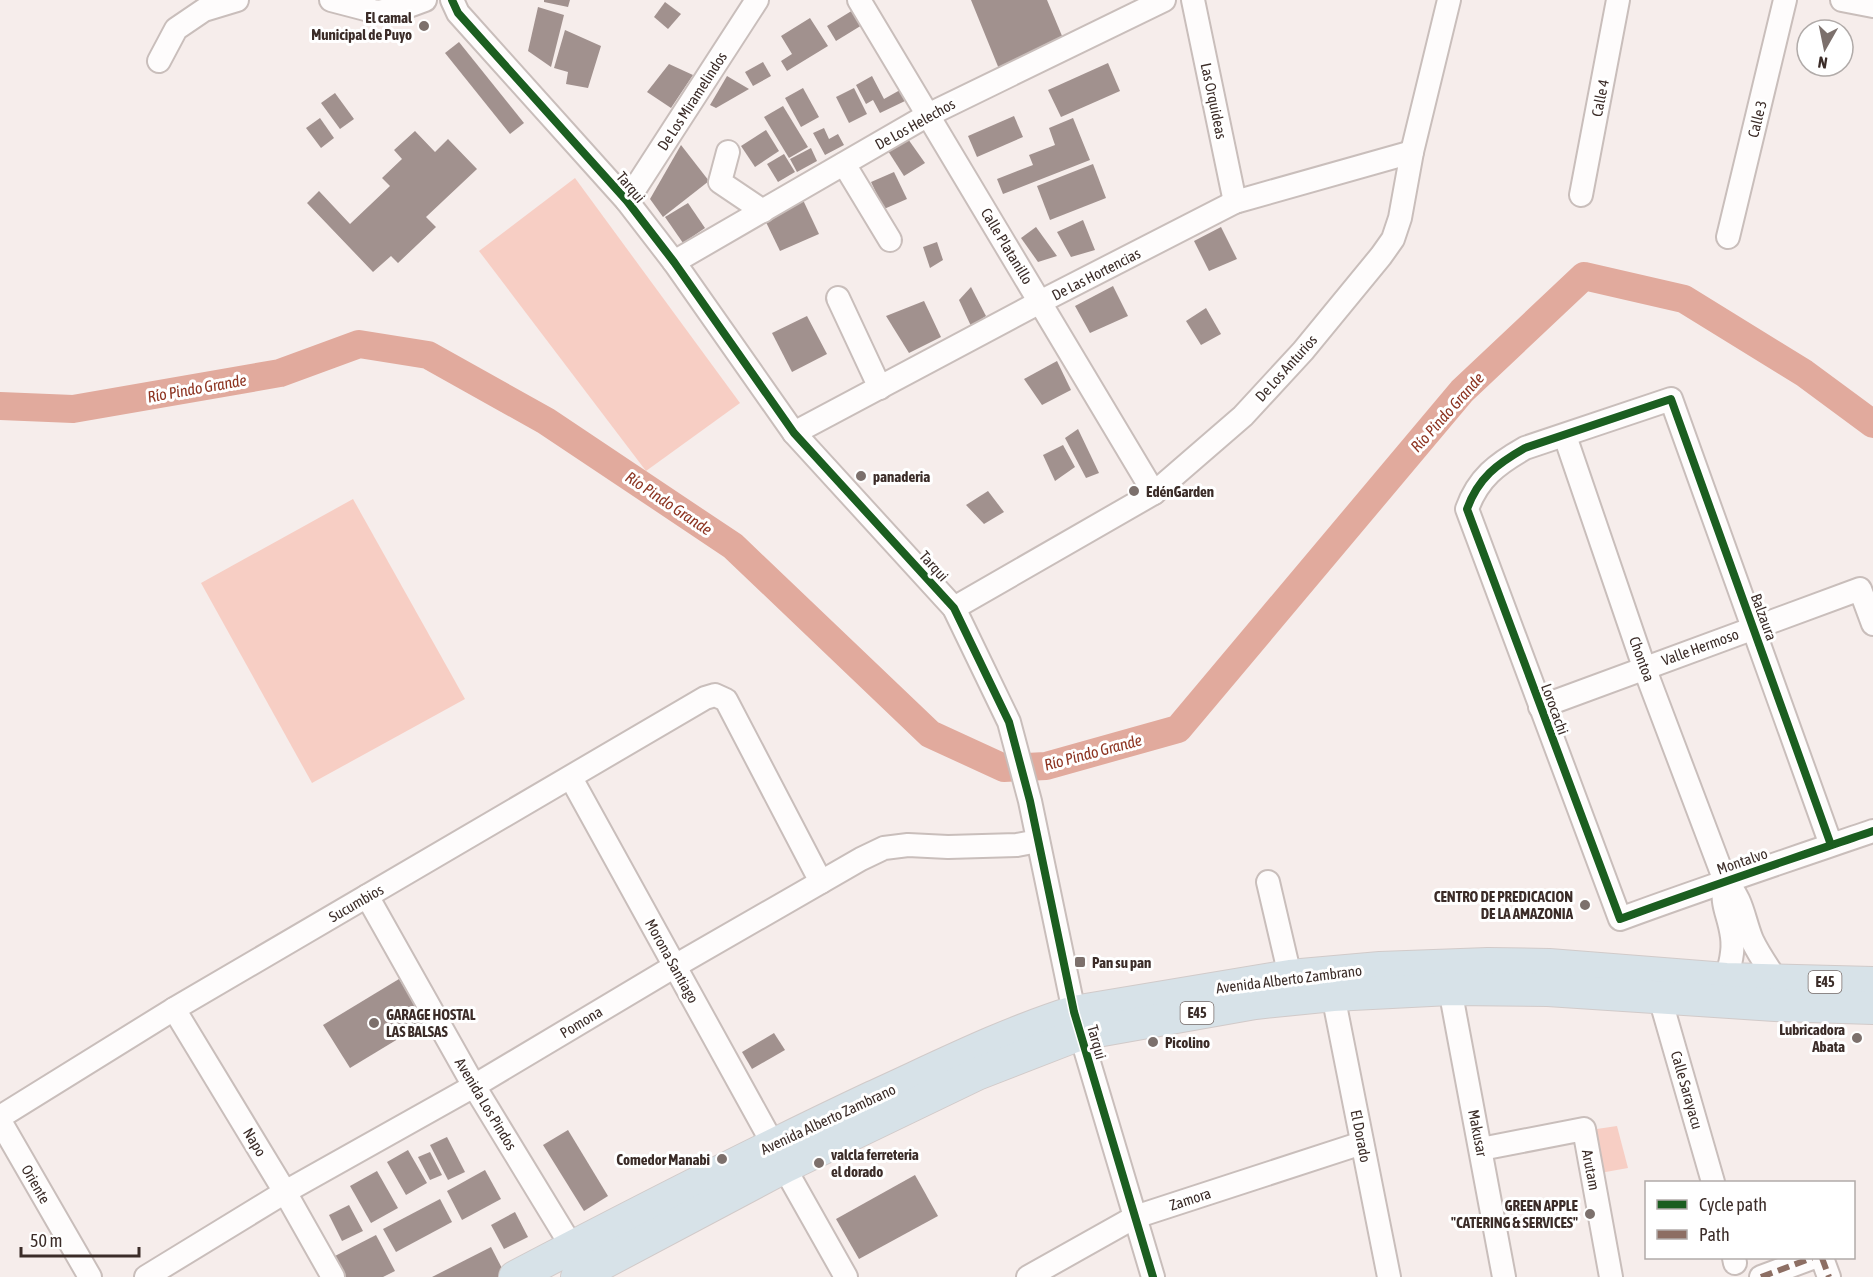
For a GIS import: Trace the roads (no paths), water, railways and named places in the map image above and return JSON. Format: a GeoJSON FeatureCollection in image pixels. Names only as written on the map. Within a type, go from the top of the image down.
{"type":"FeatureCollection","features":[{"type":"Feature","properties":{"kind":"highway","name":"Avenida Alberto Zambrano"},"geometry":{"type":"LineString","coordinates":[[515,1277],[582,1268],[778,1155],[977,1074],[1077,1023],[1290,976],[1380,968],[1498,964],[1549,965],[1726,979],[1873,983]]}},
{"type":"Feature","properties":{"kind":"highway","name":"Avenida Alberto Zambrano"},"geometry":{"type":"LineString","coordinates":[[1077,1023],[1333,995],[1450,989],[1548,990],[1775,1005],[1873,1008]]}},
{"type":"Feature","properties":{"kind":"street"},"geometry":{"type":"LineString","coordinates":[[159,61],[176,29],[204,10],[237,0]]}},
{"type":"Feature","properties":{"kind":"street"},"geometry":{"type":"LineString","coordinates":[[331,0],[377,12],[406,7],[425,0]]}},
{"type":"Feature","properties":{"kind":"street","name":"Tarqui"},"geometry":{"type":"LineString","coordinates":[[452,0],[458,13],[627,201],[674,262],[794,434],[954,608],[1009,722],[1030,801],[1077,1023],[1153,1277]]}},
{"type":"Feature","properties":{"kind":"street","name":"De Los Miramelindos"},"geometry":{"type":"LineString","coordinates":[[627,201],[757,0]]}},
{"type":"Feature","properties":{"kind":"street","name":"Calle Platanillo"},"geometry":{"type":"LineString","coordinates":[[859,0],[1154,493]]}},
{"type":"Feature","properties":{"kind":"street","name":"De Los Helechos"},"geometry":{"type":"LineString","coordinates":[[674,262],[928,115],[1164,0]]}},
{"type":"Feature","properties":{"kind":"street","name":"Las Orquideas"},"geometry":{"type":"LineString","coordinates":[[1193,0],[1235,202]]}},
{"type":"Feature","properties":{"kind":"street","name":"De Los Anturios"},"geometry":{"type":"LineString","coordinates":[[954,608],[1154,493],[1243,416],[1303,351],[1381,256],[1393,239],[1400,218],[1412,152],[1449,0]]}},
{"type":"Feature","properties":{"kind":"street","name":"Calle 4"},"geometry":{"type":"LineString","coordinates":[[1581,195],[1618,0]]}},
{"type":"Feature","properties":{"kind":"street","name":"Calle 3"},"geometry":{"type":"LineString","coordinates":[[1728,237],[1785,0]]}},
{"type":"Feature","properties":{"kind":"street"},"geometry":{"type":"LineString","coordinates":[[1842,0],[1873,6]]}},
{"type":"Feature","properties":{"kind":"street"},"geometry":{"type":"LineString","coordinates":[[728,152],[720,182],[763,211]]}},
{"type":"Feature","properties":{"kind":"street","name":"De Las Hortencias"},"geometry":{"type":"LineString","coordinates":[[794,434],[1040,302],[1235,202],[1412,152]]}},
{"type":"Feature","properties":{"kind":"street"},"geometry":{"type":"LineString","coordinates":[[844,164],[890,240]]}},
{"type":"Feature","properties":{"kind":"street"},"geometry":{"type":"LineString","coordinates":[[838,298],[880,388]]}},
{"type":"Feature","properties":{"kind":"street","name":"Balzaura"},"geometry":{"type":"LineString","coordinates":[[1565,436],[1671,399],[1831,845]]}},
{"type":"Feature","properties":{"kind":"street","name":"Lorocachi"},"geometry":{"type":"LineString","coordinates":[[1565,436],[1525,448],[1508,458],[1479,482],[1467,509],[1620,919]]}},
{"type":"Feature","properties":{"kind":"street","name":"Chontoa"},"geometry":{"type":"LineString","coordinates":[[1565,436],[1644,667],[1725,880],[1736,892],[1751,938],[1777,981]]}},
{"type":"Feature","properties":{"kind":"street","name":"Valle Hermoso"},"geometry":{"type":"LineString","coordinates":[[1540,707],[1860,589],[1873,624]]}},
{"type":"Feature","properties":{"kind":"street","name":"Sucumbios"},"geometry":{"type":"LineString","coordinates":[[0,1119],[174,1009],[705,698],[715,695],[726,700],[821,882]]}},
{"type":"Feature","properties":{"kind":"street","name":"Morona Santiago"},"geometry":{"type":"LineString","coordinates":[[570,778],[846,1277]]}},
{"type":"Feature","properties":{"kind":"street","name":"Montalvo"},"geometry":{"type":"LineString","coordinates":[[1620,919],[1725,880],[1873,831]]}},
{"type":"Feature","properties":{"kind":"street","name":"Pomona"},"geometry":{"type":"LineString","coordinates":[[146,1277],[285,1192],[474,1086],[675,966],[884,848],[908,845],[948,848],[993,846],[1038,841]]}},
{"type":"Feature","properties":{"kind":"street","name":"Chontoa"},"geometry":{"type":"LineString","coordinates":[[1725,880],[1722,896],[1732,937],[1732,958],[1726,979]]}},
{"type":"Feature","properties":{"kind":"street"},"geometry":{"type":"LineString","coordinates":[[1268,882],[1290,976]]}},
{"type":"Feature","properties":{"kind":"street","name":"Avenida Los Pindos"},"geometry":{"type":"LineString","coordinates":[[367,896],[474,1086],[582,1268]]}},
{"type":"Feature","properties":{"kind":"street","name":"Makusar"},"geometry":{"type":"LineString","coordinates":[[1450,989],[1504,1277]]}},
{"type":"Feature","properties":{"kind":"street","name":"El Dorado"},"geometry":{"type":"LineString","coordinates":[[1333,995],[1389,1277]]}},
{"type":"Feature","properties":{"kind":"street","name":"Calle Sarayacu"},"geometry":{"type":"LineString","coordinates":[[1660,998],[1713,1181]]}},
{"type":"Feature","properties":{"kind":"street","name":"Napo"},"geometry":{"type":"LineString","coordinates":[[174,1009],[285,1192],[333,1277]]}},
{"type":"Feature","properties":{"kind":"street","name":"Oriente"},"geometry":{"type":"LineString","coordinates":[[0,1119],[90,1277]]}},
{"type":"Feature","properties":{"kind":"street","name":"Arutam"},"geometry":{"type":"LineString","coordinates":[[1481,1149],[1584,1129],[1611,1277]]}},
{"type":"Feature","properties":{"kind":"street","name":"Zamora"},"geometry":{"type":"LineString","coordinates":[[1028,1277],[1135,1217],[1362,1143]]}},
{"type":"Feature","properties":{"kind":"street"},"geometry":{"type":"LineString","coordinates":[[1761,1277],[1807,1259]]}},
{"type":"Feature","properties":{"kind":"street"},"geometry":{"type":"LineString","coordinates":[[1823,1259],[1829,1277]]}},
{"type":"Feature","properties":{"kind":"waterway","name":"Río Pindo Grande"},"geometry":{"type":"LineString","coordinates":[[0,406],[73,409],[280,373],[359,344],[428,355],[546,421],[733,546],[930,734],[1004,768],[1046,766],[1178,729],[1462,391],[1584,276],[1684,299],[1804,373],[1873,424]]}},
{"type":"Feature","properties":{"kind":"place","name":"El camal Municipal de Puyo"},"geometry":{"type":"Point","coordinates":[424,26]}},
{"type":"Feature","properties":{"kind":"place","name":"panaderia"},"geometry":{"type":"Point","coordinates":[861,476]}},
{"type":"Feature","properties":{"kind":"place","name":"EdénGarden"},"geometry":{"type":"Point","coordinates":[1134,491]}},
{"type":"Feature","properties":{"kind":"place","name":"CENTRO DE PREDICACION DE LA AMAZONIA"},"geometry":{"type":"Point","coordinates":[1585,905]}},
{"type":"Feature","properties":{"kind":"place","name":"Pan su pan"},"geometry":{"type":"Point","coordinates":[1080,962]}},
{"type":"Feature","properties":{"kind":"place","name":"GARAGE HOSTAL LAS BALSAS"},"geometry":{"type":"Point","coordinates":[374,1023]}},
{"type":"Feature","properties":{"kind":"place","name":"Lubricadora Abata"},"geometry":{"type":"Point","coordinates":[1857,1038]}},
{"type":"Feature","properties":{"kind":"place","name":"Picolino"},"geometry":{"type":"Point","coordinates":[1153,1042]}},
{"type":"Feature","properties":{"kind":"place","name":"Comedor Manabi"},"geometry":{"type":"Point","coordinates":[722,1159]}},
{"type":"Feature","properties":{"kind":"place","name":"valcla ferreteria el dorado"},"geometry":{"type":"Point","coordinates":[819,1163]}},
{"type":"Feature","properties":{"kind":"place","name":"GREEN APPLE \"CATERING & SERVICES\""},"geometry":{"type":"Point","coordinates":[1590,1214]}}]}
